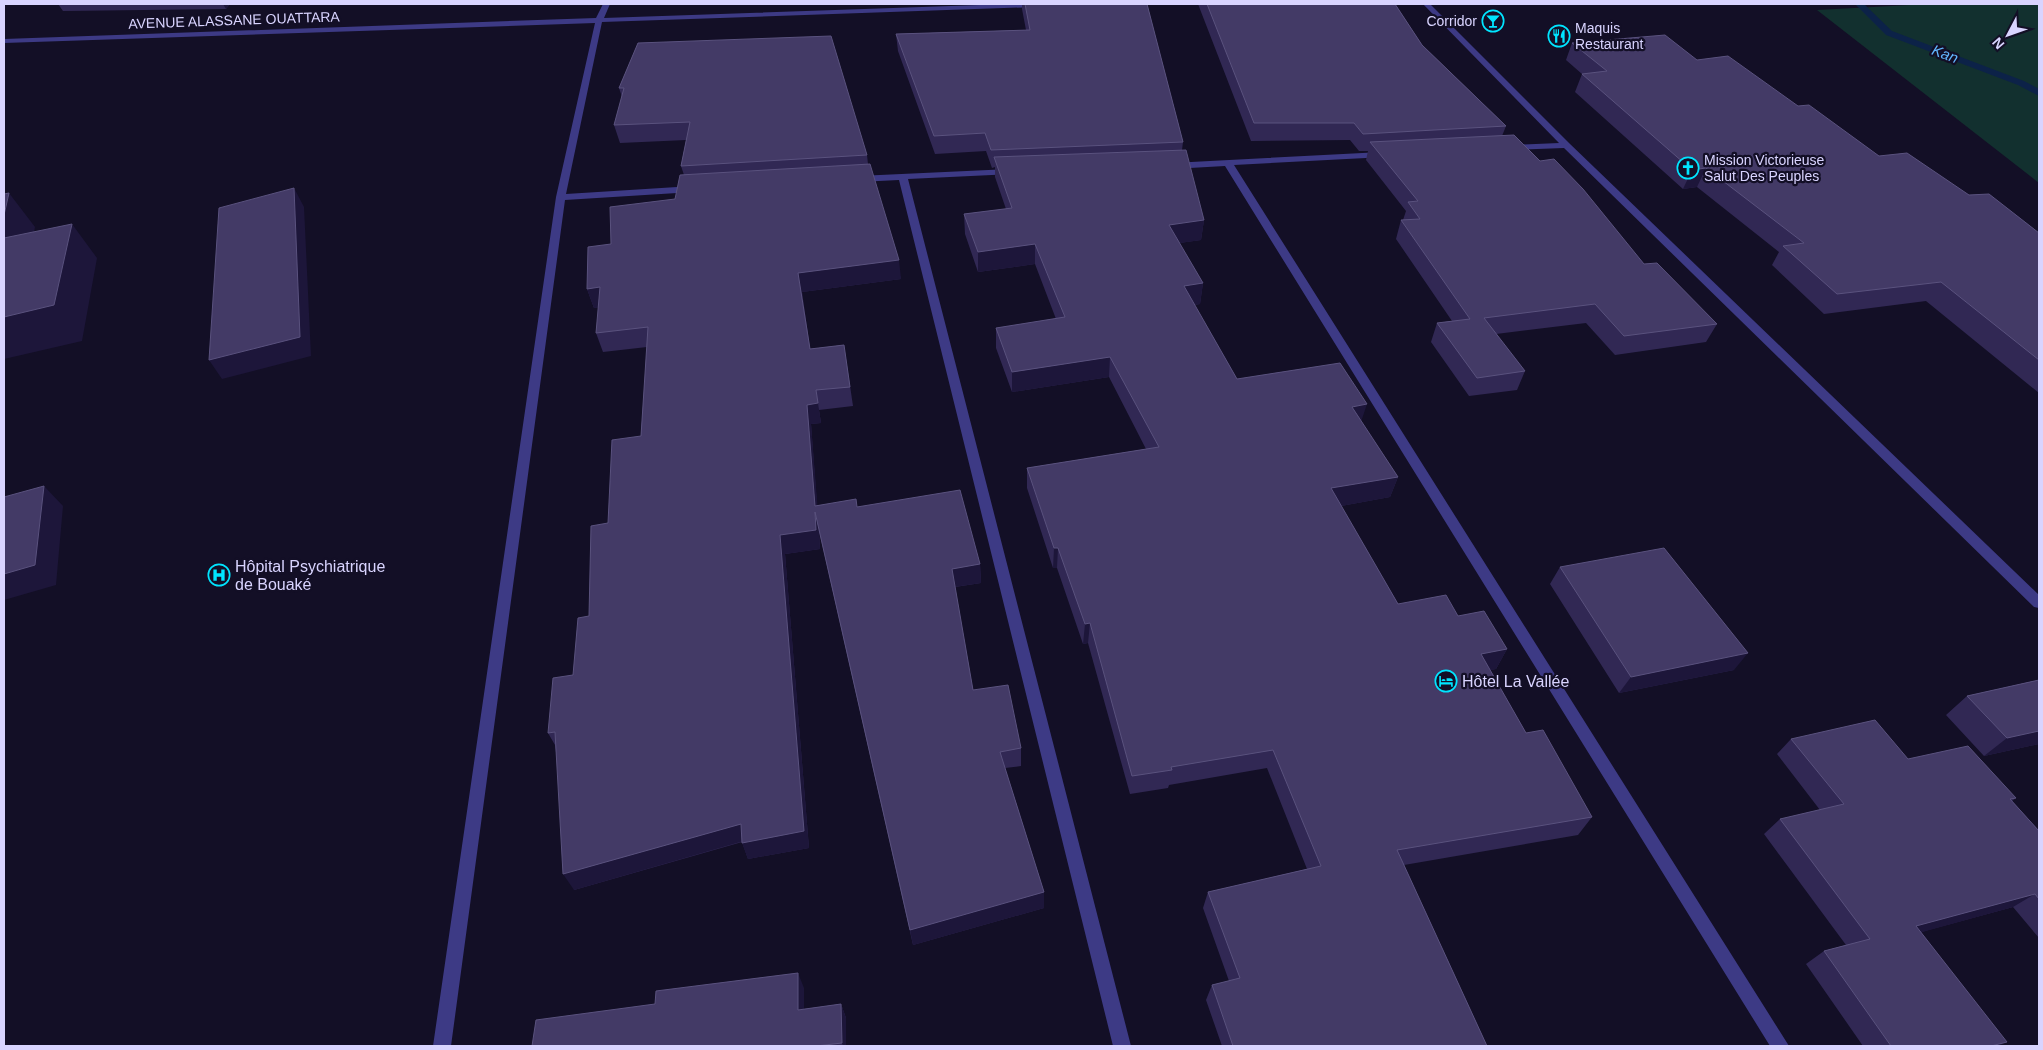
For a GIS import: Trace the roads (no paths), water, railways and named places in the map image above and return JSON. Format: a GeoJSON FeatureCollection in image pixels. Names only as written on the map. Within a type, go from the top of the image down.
{"type":"FeatureCollection","features":[{"type":"Feature","properties":{"kind":"street"},"geometry":{"type":"LineString","coordinates":[[442,1046],[561,197],[599,20],[606,4]]}},
{"type":"Feature","properties":{"kind":"street","name":"AVENUE ALASSANE OUATTARA"},"geometry":{"type":"LineString","coordinates":[[4,41],[1064,4]]}},
{"type":"Feature","properties":{"kind":"street"},"geometry":{"type":"LineString","coordinates":[[1426,4],[1566,145],[2039,603]]}},
{"type":"Feature","properties":{"kind":"street"},"geometry":{"type":"LineString","coordinates":[[1496,149],[1566,145]]}},
{"type":"Feature","properties":{"kind":"street"},"geometry":{"type":"LineString","coordinates":[[1159,166],[1397,154]]}},
{"type":"Feature","properties":{"kind":"street"},"geometry":{"type":"LineString","coordinates":[[1228,164],[1780,1046]]}},
{"type":"Feature","properties":{"kind":"street"},"geometry":{"type":"LineString","coordinates":[[844,180],[1021,172]]}},
{"type":"Feature","properties":{"kind":"street"},"geometry":{"type":"LineString","coordinates":[[903,176],[1122,1046]]}},
{"type":"Feature","properties":{"kind":"street"},"geometry":{"type":"LineString","coordinates":[[561,197],[707,188]]}},
{"type":"Feature","properties":{"kind":"waterway","name":"Kan"},"geometry":{"type":"LineString","coordinates":[[1859,4],[1889,33],[2021,83],[2039,93]]}},
{"type":"Feature","properties":{"kind":"place","name":"Corridor"},"geometry":{"type":"Point","coordinates":[1493,21]}},
{"type":"Feature","properties":{"kind":"place","name":"Maquis Restaurant"},"geometry":{"type":"Point","coordinates":[1559,36]}},
{"type":"Feature","properties":{"kind":"place","name":"Mission Victorieuse Salut Des Peuples"},"geometry":{"type":"Point","coordinates":[1688,168]}},
{"type":"Feature","properties":{"kind":"place","name":"Hôpital Psychiatrique de Bouaké"},"geometry":{"type":"Point","coordinates":[219,575]}},
{"type":"Feature","properties":{"kind":"place","name":"Hôtel La Vallée"},"geometry":{"type":"Point","coordinates":[1446,681]}}]}
